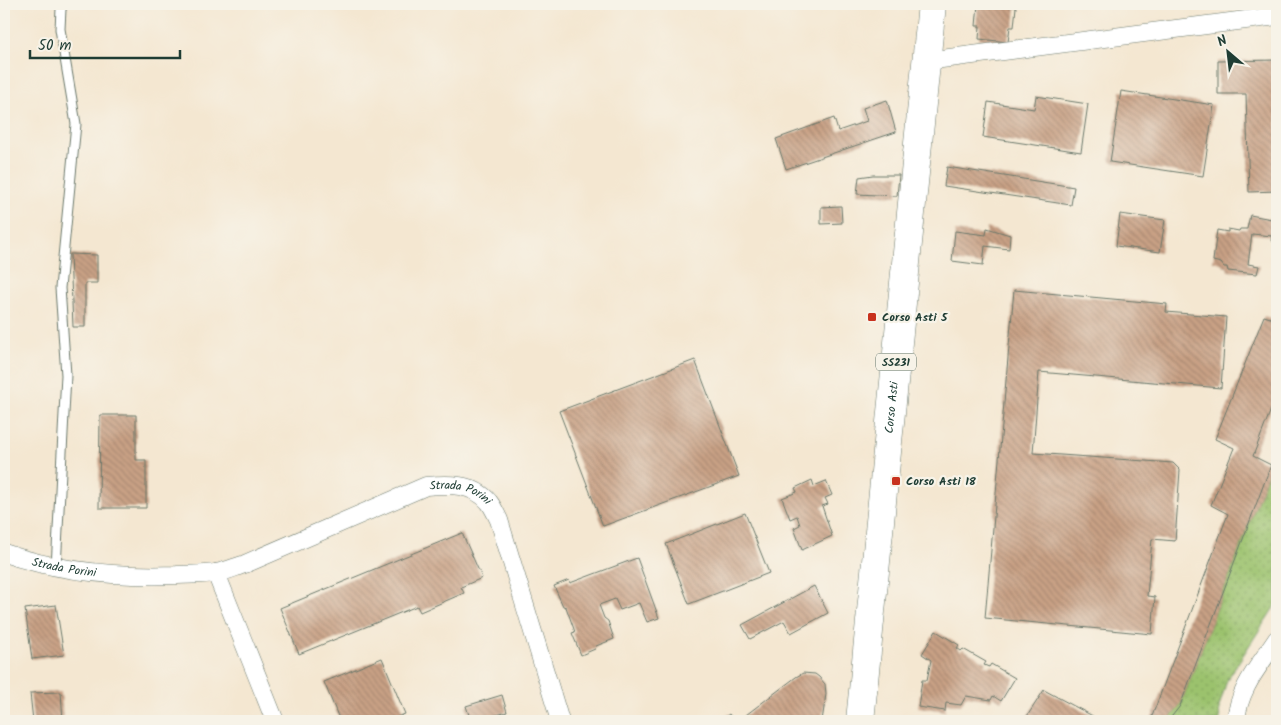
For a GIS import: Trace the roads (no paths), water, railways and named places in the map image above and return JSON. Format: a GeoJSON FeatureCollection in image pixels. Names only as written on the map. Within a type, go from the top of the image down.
{"type":"FeatureCollection","features":[{"type":"Feature","properties":{"kind":"main road","name":"Corso Asti"},"geometry":{"type":"LineString","coordinates":[[860,721],[932,4]]}},
{"type":"Feature","properties":{"kind":"street"},"geometry":{"type":"LineString","coordinates":[[926,61],[1277,16]]}},
{"type":"Feature","properties":{"kind":"street","name":"Strada Porini"},"geometry":{"type":"LineString","coordinates":[[4,554],[56,568],[99,573],[148,576],[216,573],[245,564],[426,486],[449,484],[471,488],[489,502],[500,520],[560,721]]}},
{"type":"Feature","properties":{"kind":"street"},"geometry":{"type":"LineString","coordinates":[[216,573],[275,721]]}},
{"type":"Feature","properties":{"kind":"street"},"geometry":{"type":"LineString","coordinates":[[1236,721],[1240,701],[1248,681],[1277,640]]}},
{"type":"Feature","properties":{"kind":"lane"},"geometry":{"type":"LineString","coordinates":[[56,568],[66,375],[60,288],[76,124],[60,29],[61,10],[64,4]]}},
{"type":"Feature","properties":{"kind":"place","name":"Corso Asti 5"},"geometry":{"type":"Point","coordinates":[872,317]}},
{"type":"Feature","properties":{"kind":"place","name":"Corso Asti 18"},"geometry":{"type":"Point","coordinates":[896,481]}}]}
